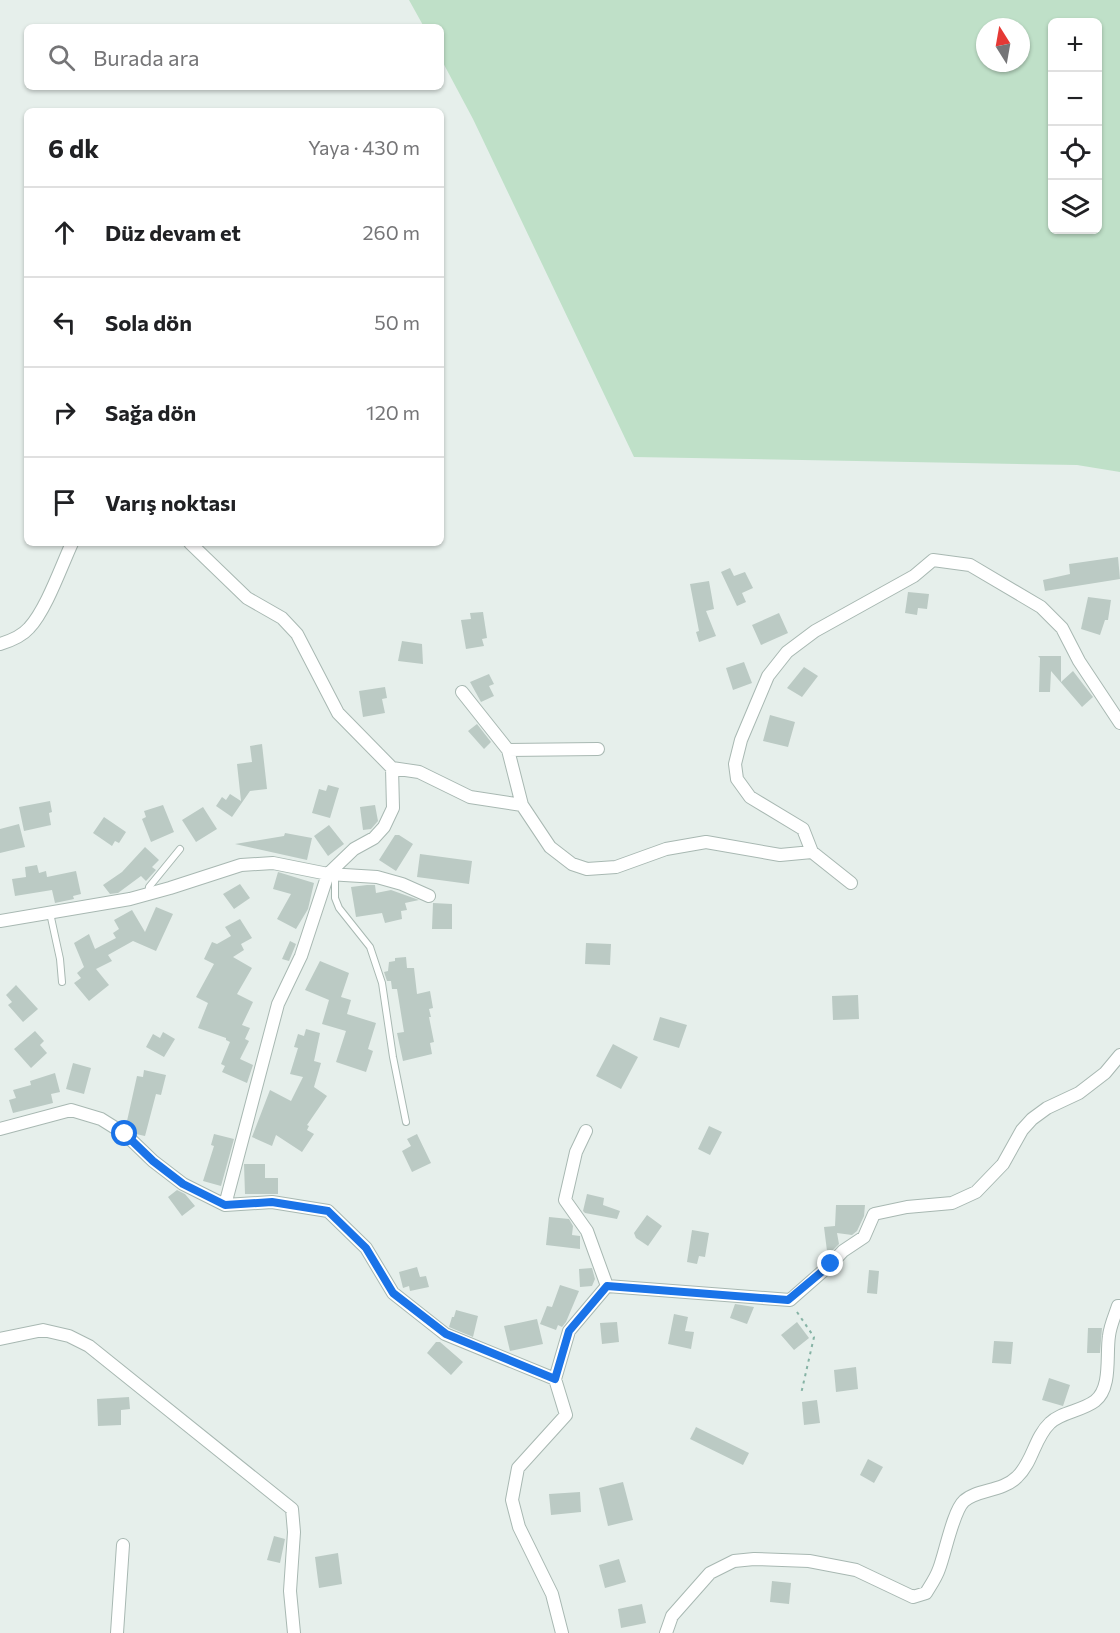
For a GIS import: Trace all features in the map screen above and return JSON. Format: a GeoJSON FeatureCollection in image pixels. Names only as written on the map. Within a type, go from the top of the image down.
{"type":"FeatureCollection","features":[{"type":"Feature","properties":{"kind":"street"},"geometry":{"type":"LineString","coordinates":[[0,644],[14,639],[28,629],[38,616],[71,546]]}},
{"type":"Feature","properties":{"kind":"street"},"geometry":{"type":"LineString","coordinates":[[192,546],[248,598],[282,618],[297,634],[338,713],[392,768],[419,772],[470,797],[522,805]]}},
{"type":"Feature","properties":{"kind":"street"},"geometry":{"type":"LineString","coordinates":[[851,883],[812,852],[803,829],[750,797],[737,779],[735,764],[741,740],[768,676],[787,652],[815,631],[914,576],[933,560],[970,565],[1041,607],[1062,628],[1079,661],[1120,723]]}},
{"type":"Feature","properties":{"kind":"street"},"geometry":{"type":"LineString","coordinates":[[462,692],[508,750],[522,805],[550,847],[572,864],[587,869],[616,867],[666,849],[706,842],[780,855],[812,852]]}},
{"type":"Feature","properties":{"kind":"street"},"geometry":{"type":"LineString","coordinates":[[508,750],[598,749]]}},
{"type":"Feature","properties":{"kind":"street"},"geometry":{"type":"LineString","coordinates":[[225,1205],[278,1004],[301,956],[332,874],[354,849],[374,838],[384,827],[393,808],[392,768]]}},
{"type":"Feature","properties":{"kind":"street"},"geometry":{"type":"LineString","coordinates":[[0,921],[148,894],[241,865],[273,863],[332,874],[376,877],[402,884],[429,896]]}},
{"type":"Feature","properties":{"kind":"street"},"geometry":{"type":"LineString","coordinates":[[607,1286],[788,1300],[843,1251],[864,1238],[874,1214],[907,1207],[952,1203],[976,1192],[1003,1164],[1022,1130],[1032,1119],[1047,1108],[1079,1093],[1105,1072],[1120,1055]]}},
{"type":"Feature","properties":{"kind":"street"},"geometry":{"type":"LineString","coordinates":[[0,1129],[71,1110],[100,1119],[125,1134],[153,1161],[183,1184],[225,1205],[272,1202],[328,1211],[366,1248],[393,1293],[446,1334],[555,1379]]}},
{"type":"Feature","properties":{"kind":"street"},"geometry":{"type":"LineString","coordinates":[[586,1131],[576,1152],[565,1200],[587,1231],[607,1286]]}},
{"type":"Feature","properties":{"kind":"street"},"geometry":{"type":"LineString","coordinates":[[562,1633],[552,1594],[519,1527],[512,1500],[518,1468],[566,1415],[555,1379],[569,1331],[607,1286]]}},
{"type":"Feature","properties":{"kind":"street"},"geometry":{"type":"LineString","coordinates":[[666,1633],[672,1616],[710,1573],[734,1561],[754,1559],[809,1561],[856,1570],[913,1597],[926,1593],[939,1570],[952,1526],[963,1502],[977,1494],[999,1489],[1017,1477],[1031,1458],[1040,1436],[1051,1422],[1094,1401],[1101,1394],[1105,1382],[1109,1334],[1118,1306],[1120,1306]]}},
{"type":"Feature","properties":{"kind":"street"},"geometry":{"type":"LineString","coordinates":[[0,1339],[43,1330],[69,1336],[89,1346],[292,1509],[294,1532],[290,1591],[294,1633]]}},
{"type":"Feature","properties":{"kind":"street"},"geometry":{"type":"LineString","coordinates":[[117,1633],[123,1545]]}},
{"type":"Feature","properties":{"kind":"lane"},"geometry":{"type":"LineString","coordinates":[[148,894],[149,886],[180,849]]}},
{"type":"Feature","properties":{"kind":"lane"},"geometry":{"type":"LineString","coordinates":[[332,874],[335,898],[339,908],[370,947],[382,983],[406,1122]]}},
{"type":"Feature","properties":{"kind":"lane"},"geometry":{"type":"LineString","coordinates":[[50,913],[60,959],[62,981]]}},
{"type":"Feature","properties":{"kind":"path"},"geometry":{"type":"LineString","coordinates":[[788,1300],[814,1337],[801,1394]]}},
{"type":"Feature","properties":{"kind":"green space"},"geometry":{"type":"Polygon","coordinates":[[[409,0],[1120,0],[1120,472],[1077,465],[634,457],[473,119],[444,65],[444,24],[422,24],[409,0]]]}},
{"type":"Feature","properties":{"kind":"building"},"geometry":{"type":"Polygon","coordinates":[[[1118,557],[1120,579],[1045,591],[1043,580],[1070,574],[1069,564],[1118,557]]]}},
{"type":"Feature","properties":{"kind":"building"},"geometry":{"type":"Polygon","coordinates":[[[730,568],[734,576],[745,572],[753,588],[742,593],[746,602],[737,606],[721,572],[730,568]]]}},
{"type":"Feature","properties":{"kind":"building"},"geometry":{"type":"Polygon","coordinates":[[[709,581],[714,609],[706,611],[716,636],[699,642],[690,584],[709,581]]]}},
{"type":"Feature","properties":{"kind":"building"},"geometry":{"type":"Polygon","coordinates":[[[908,592],[929,594],[927,609],[918,608],[917,615],[905,613],[908,592]]]}},
{"type":"Feature","properties":{"kind":"building"},"geometry":{"type":"Polygon","coordinates":[[[1088,597],[1111,600],[1108,620],[1105,620],[1100,635],[1081,629],[1088,597]]]}},
{"type":"Feature","properties":{"kind":"building"},"geometry":{"type":"Polygon","coordinates":[[[483,612],[487,638],[482,639],[484,646],[466,649],[461,620],[471,619],[470,613],[483,612]]]}},
{"type":"Feature","properties":{"kind":"building"},"geometry":{"type":"Polygon","coordinates":[[[779,613],[788,633],[761,645],[752,625],[779,613]]]}},
{"type":"Feature","properties":{"kind":"building"},"geometry":{"type":"Polygon","coordinates":[[[402,641],[422,644],[423,664],[398,661],[402,641]]]}},
{"type":"Feature","properties":{"kind":"building"},"geometry":{"type":"Polygon","coordinates":[[[1038,656],[1061,656],[1061,682],[1073,671],[1093,697],[1082,707],[1051,671],[1050,692],[1039,692],[1040,658],[1038,656]]]}},
{"type":"Feature","properties":{"kind":"building"},"geometry":{"type":"Polygon","coordinates":[[[744,662],[752,683],[733,690],[726,668],[744,662]]]}},
{"type":"Feature","properties":{"kind":"building"},"geometry":{"type":"Polygon","coordinates":[[[804,667],[818,676],[802,697],[787,688],[804,667]]]}},
{"type":"Feature","properties":{"kind":"building"},"geometry":{"type":"Polygon","coordinates":[[[489,674],[494,684],[489,686],[494,696],[481,702],[470,682],[489,674]]]}},
{"type":"Feature","properties":{"kind":"building"},"geometry":{"type":"Polygon","coordinates":[[[385,687],[387,698],[382,699],[385,713],[363,717],[359,691],[385,687]]]}},
{"type":"Feature","properties":{"kind":"building"},"geometry":{"type":"Polygon","coordinates":[[[770,715],[795,722],[788,747],[763,741],[770,715]]]}},
{"type":"Feature","properties":{"kind":"building"},"geometry":{"type":"Polygon","coordinates":[[[477,724],[491,742],[484,749],[468,731],[477,724]]]}},
{"type":"Feature","properties":{"kind":"building"},"geometry":{"type":"Polygon","coordinates":[[[262,744],[267,789],[250,791],[232,817],[216,806],[222,797],[226,800],[230,794],[241,801],[237,764],[252,762],[250,746],[262,744]]]}},
{"type":"Feature","properties":{"kind":"building"},"geometry":{"type":"Polygon","coordinates":[[[328,785],[339,788],[330,818],[312,813],[319,789],[326,791],[328,785]]]}},
{"type":"Feature","properties":{"kind":"building"},"geometry":{"type":"Polygon","coordinates":[[[50,801],[51,825],[24,831],[19,807],[50,801]]]}},
{"type":"Feature","properties":{"kind":"building"},"geometry":{"type":"Polygon","coordinates":[[[163,805],[174,832],[151,842],[142,819],[146,817],[144,811],[163,805]]]}},
{"type":"Feature","properties":{"kind":"building"},"geometry":{"type":"Polygon","coordinates":[[[375,805],[378,821],[371,829],[363,830],[360,807],[375,805]]]}},
{"type":"Feature","properties":{"kind":"building"},"geometry":{"type":"Polygon","coordinates":[[[203,807],[217,829],[196,842],[182,820],[203,807]]]}},
{"type":"Feature","properties":{"kind":"building"},"geometry":{"type":"Polygon","coordinates":[[[104,817],[126,832],[119,843],[115,841],[112,846],[93,833],[104,817]]]}},
{"type":"Feature","properties":{"kind":"building"},"geometry":{"type":"Polygon","coordinates":[[[19,824],[25,847],[0,853],[0,829],[19,824]]]}},
{"type":"Feature","properties":{"kind":"building"},"geometry":{"type":"Polygon","coordinates":[[[329,825],[344,844],[328,856],[314,836],[329,825]]]}},
{"type":"Feature","properties":{"kind":"building"},"geometry":{"type":"Polygon","coordinates":[[[285,833],[312,838],[307,860],[235,844],[284,836],[285,833]]]}},
{"type":"Feature","properties":{"kind":"building"},"geometry":{"type":"Polygon","coordinates":[[[395,835],[413,844],[396,871],[379,860],[395,835]]]}},
{"type":"Feature","properties":{"kind":"building"},"geometry":{"type":"Polygon","coordinates":[[[145,847],[159,860],[152,867],[156,870],[146,881],[141,876],[118,893],[110,894],[103,885],[122,872],[145,847]]]}},
{"type":"Feature","properties":{"kind":"building"},"geometry":{"type":"Polygon","coordinates":[[[420,854],[472,861],[469,884],[417,877],[420,854]]]}},
{"type":"Feature","properties":{"kind":"building"},"geometry":{"type":"Polygon","coordinates":[[[37,865],[39,873],[46,871],[47,877],[76,871],[81,894],[73,896],[74,899],[55,903],[52,890],[15,896],[12,879],[26,877],[25,867],[37,865]]]}},
{"type":"Feature","properties":{"kind":"building"},"geometry":{"type":"Polygon","coordinates":[[[278,872],[314,883],[308,909],[296,929],[277,919],[291,894],[273,889],[278,872]]]}},
{"type":"Feature","properties":{"kind":"building"},"geometry":{"type":"Polygon","coordinates":[[[240,884],[250,898],[234,909],[223,894],[240,884]]]}},
{"type":"Feature","properties":{"kind":"building"},"geometry":{"type":"Polygon","coordinates":[[[375,885],[376,893],[391,890],[419,900],[405,903],[407,910],[401,911],[402,919],[385,923],[382,913],[356,917],[351,887],[375,885]]]}},
{"type":"Feature","properties":{"kind":"building"},"geometry":{"type":"Polygon","coordinates":[[[433,903],[452,904],[452,929],[432,929],[433,903]]]}},
{"type":"Feature","properties":{"kind":"building"},"geometry":{"type":"Polygon","coordinates":[[[156,907],[173,914],[156,951],[133,941],[108,955],[112,961],[96,969],[109,985],[89,1001],[74,983],[81,978],[77,973],[84,967],[74,943],[89,934],[95,949],[116,938],[113,933],[119,929],[114,920],[132,910],[145,932],[156,907]]]}},
{"type":"Feature","properties":{"kind":"building"},"geometry":{"type":"Polygon","coordinates":[[[240,919],[252,938],[241,944],[244,950],[233,957],[252,968],[237,994],[253,1002],[242,1025],[250,1028],[245,1039],[249,1041],[240,1059],[253,1065],[247,1083],[222,1072],[225,1066],[221,1064],[230,1042],[226,1038],[198,1028],[208,1003],[196,997],[214,964],[204,959],[212,942],[217,944],[231,936],[225,927],[240,919]]]}},
{"type":"Feature","properties":{"kind":"building"},"geometry":{"type":"Polygon","coordinates":[[[290,941],[296,944],[289,961],[282,959],[290,941]]]}},
{"type":"Feature","properties":{"kind":"building"},"geometry":{"type":"Polygon","coordinates":[[[586,943],[611,944],[610,965],[585,964],[586,943]]]}},
{"type":"Feature","properties":{"kind":"building"},"geometry":{"type":"Polygon","coordinates":[[[406,957],[407,968],[414,968],[417,994],[430,991],[433,1008],[429,1009],[431,1017],[429,1017],[434,1042],[430,1043],[432,1054],[403,1061],[397,1033],[404,1032],[397,989],[392,989],[391,981],[387,981],[384,972],[388,971],[389,962],[395,961],[395,958],[406,957]]]}},
{"type":"Feature","properties":{"kind":"building"},"geometry":{"type":"Polygon","coordinates":[[[320,961],[349,973],[341,997],[351,1000],[347,1014],[376,1023],[368,1049],[373,1051],[366,1072],[336,1062],[346,1031],[322,1024],[329,1000],[305,990],[320,961]]]}},
{"type":"Feature","properties":{"kind":"building"},"geometry":{"type":"Polygon","coordinates":[[[16,985],[38,1009],[23,1022],[8,1005],[12,1002],[6,995],[16,985]]]}},
{"type":"Feature","properties":{"kind":"building"},"geometry":{"type":"Polygon","coordinates":[[[858,995],[859,1019],[833,1020],[832,996],[858,995]]]}},
{"type":"Feature","properties":{"kind":"building"},"geometry":{"type":"Polygon","coordinates":[[[660,1017],[687,1025],[679,1048],[653,1040],[660,1017]]]}},
{"type":"Feature","properties":{"kind":"building"},"geometry":{"type":"Polygon","coordinates":[[[306,1029],[320,1033],[314,1061],[321,1063],[314,1087],[327,1096],[307,1125],[309,1126],[307,1130],[314,1134],[302,1152],[276,1135],[272,1146],[252,1137],[270,1090],[291,1101],[303,1077],[290,1074],[298,1048],[294,1047],[298,1034],[304,1036],[306,1029]]]}},
{"type":"Feature","properties":{"kind":"building"},"geometry":{"type":"Polygon","coordinates":[[[35,1031],[44,1041],[40,1045],[47,1053],[31,1068],[14,1049],[35,1031]]]}},
{"type":"Feature","properties":{"kind":"building"},"geometry":{"type":"Polygon","coordinates":[[[163,1032],[175,1039],[164,1057],[146,1047],[153,1034],[160,1038],[163,1032]]]}},
{"type":"Feature","properties":{"kind":"building"},"geometry":{"type":"Polygon","coordinates":[[[613,1044],[638,1057],[621,1089],[596,1076],[613,1044]]]}},
{"type":"Feature","properties":{"kind":"building"},"geometry":{"type":"Polygon","coordinates":[[[73,1063],[91,1068],[84,1094],[66,1089],[73,1063]]]}},
{"type":"Feature","properties":{"kind":"building"},"geometry":{"type":"Polygon","coordinates":[[[144,1070],[166,1075],[161,1095],[156,1094],[145,1136],[136,1134],[127,1125],[137,1076],[143,1077],[144,1070]]]}},
{"type":"Feature","properties":{"kind":"building"},"geometry":{"type":"Polygon","coordinates":[[[55,1073],[60,1092],[51,1094],[53,1103],[13,1113],[9,1100],[16,1098],[13,1090],[31,1085],[30,1081],[55,1073]]]}},
{"type":"Feature","properties":{"kind":"building"},"geometry":{"type":"Polygon","coordinates":[[[709,1126],[722,1132],[710,1155],[698,1149],[709,1126]]]}},
{"type":"Feature","properties":{"kind":"building"},"geometry":{"type":"Polygon","coordinates":[[[214,1134],[234,1139],[221,1186],[203,1181],[214,1146],[211,1145],[214,1134]]]}},
{"type":"Feature","properties":{"kind":"building"},"geometry":{"type":"Polygon","coordinates":[[[417,1134],[431,1163],[412,1172],[402,1151],[411,1146],[407,1139],[417,1134]]]}},
{"type":"Feature","properties":{"kind":"building"},"geometry":{"type":"Polygon","coordinates":[[[244,1164],[265,1164],[265,1178],[278,1178],[278,1194],[245,1194],[244,1164]]]}},
{"type":"Feature","properties":{"kind":"building"},"geometry":{"type":"Polygon","coordinates":[[[177,1190],[185,1194],[195,1206],[182,1216],[168,1197],[177,1190]]]}},
{"type":"Feature","properties":{"kind":"building"},"geometry":{"type":"Polygon","coordinates":[[[587,1194],[604,1198],[603,1205],[620,1211],[617,1219],[585,1213],[583,1211],[587,1194]]]}},
{"type":"Feature","properties":{"kind":"building"},"geometry":{"type":"Polygon","coordinates":[[[836,1205],[865,1205],[864,1216],[857,1231],[852,1235],[837,1233],[839,1244],[832,1251],[827,1251],[824,1227],[835,1226],[836,1205]]]}},
{"type":"Feature","properties":{"kind":"building"},"geometry":{"type":"Polygon","coordinates":[[[647,1215],[662,1226],[648,1246],[636,1238],[634,1233],[647,1215]]]}},
{"type":"Feature","properties":{"kind":"building"},"geometry":{"type":"Polygon","coordinates":[[[549,1217],[569,1219],[573,1226],[572,1235],[580,1236],[580,1249],[546,1245],[549,1217]]]}},
{"type":"Feature","properties":{"kind":"building"},"geometry":{"type":"Polygon","coordinates":[[[692,1230],[709,1233],[705,1257],[699,1256],[697,1264],[687,1262],[692,1230]]]}},
{"type":"Feature","properties":{"kind":"building"},"geometry":{"type":"Polygon","coordinates":[[[417,1267],[420,1277],[426,1276],[429,1287],[410,1291],[409,1286],[403,1288],[399,1272],[417,1267]]]}},
{"type":"Feature","properties":{"kind":"building"},"geometry":{"type":"Polygon","coordinates":[[[592,1268],[595,1279],[592,1286],[580,1287],[579,1269],[592,1268]]]}},
{"type":"Feature","properties":{"kind":"building"},"geometry":{"type":"Polygon","coordinates":[[[869,1270],[879,1271],[877,1294],[867,1293],[869,1270]]]}},
{"type":"Feature","properties":{"kind":"building"},"geometry":{"type":"Polygon","coordinates":[[[560,1285],[579,1291],[566,1322],[562,1327],[558,1325],[556,1330],[540,1324],[547,1306],[552,1307],[560,1285]]]}},
{"type":"Feature","properties":{"kind":"building"},"geometry":{"type":"Polygon","coordinates":[[[735,1304],[754,1307],[747,1324],[730,1318],[735,1304]]]}},
{"type":"Feature","properties":{"kind":"building"},"geometry":{"type":"Polygon","coordinates":[[[456,1310],[478,1316],[473,1337],[449,1327],[456,1310]]]}},
{"type":"Feature","properties":{"kind":"building"},"geometry":{"type":"Polygon","coordinates":[[[674,1314],[688,1317],[685,1331],[694,1332],[691,1349],[668,1344],[674,1314]]]}},
{"type":"Feature","properties":{"kind":"building"},"geometry":{"type":"Polygon","coordinates":[[[537,1319],[543,1344],[510,1351],[504,1326],[537,1319]]]}},
{"type":"Feature","properties":{"kind":"building"},"geometry":{"type":"Polygon","coordinates":[[[617,1322],[619,1342],[602,1344],[600,1323],[617,1322]]]}},
{"type":"Feature","properties":{"kind":"building"},"geometry":{"type":"Polygon","coordinates":[[[797,1322],[809,1338],[794,1350],[781,1335],[797,1322]]]}},
{"type":"Feature","properties":{"kind":"building"},"geometry":{"type":"Polygon","coordinates":[[[1088,1328],[1102,1328],[1100,1353],[1087,1353],[1088,1328]]]}},
{"type":"Feature","properties":{"kind":"building"},"geometry":{"type":"Polygon","coordinates":[[[994,1341],[1013,1342],[1011,1364],[992,1363],[994,1341]]]}},
{"type":"Feature","properties":{"kind":"building"},"geometry":{"type":"Polygon","coordinates":[[[436,1342],[440,1342],[463,1362],[451,1375],[427,1353],[436,1342]]]}},
{"type":"Feature","properties":{"kind":"building"},"geometry":{"type":"Polygon","coordinates":[[[856,1367],[858,1389],[836,1392],[834,1370],[856,1367]]]}},
{"type":"Feature","properties":{"kind":"building"},"geometry":{"type":"Polygon","coordinates":[[[1049,1378],[1070,1385],[1063,1406],[1042,1400],[1049,1378]]]}},
{"type":"Feature","properties":{"kind":"building"},"geometry":{"type":"Polygon","coordinates":[[[129,1397],[130,1409],[121,1410],[121,1425],[98,1426],[97,1399],[129,1397]]]}},
{"type":"Feature","properties":{"kind":"building"},"geometry":{"type":"Polygon","coordinates":[[[817,1400],[820,1423],[804,1425],[802,1402],[817,1400]]]}},
{"type":"Feature","properties":{"kind":"building"},"geometry":{"type":"Polygon","coordinates":[[[696,1427],[749,1453],[743,1465],[690,1439],[696,1427]]]}},
{"type":"Feature","properties":{"kind":"building"},"geometry":{"type":"Polygon","coordinates":[[[868,1459],[883,1467],[874,1483],[860,1475],[868,1459]]]}},
{"type":"Feature","properties":{"kind":"building"},"geometry":{"type":"Polygon","coordinates":[[[623,1482],[633,1520],[608,1526],[599,1488],[623,1482]]]}},
{"type":"Feature","properties":{"kind":"building"},"geometry":{"type":"Polygon","coordinates":[[[580,1492],[581,1512],[551,1515],[549,1494],[580,1492]]]}},
{"type":"Feature","properties":{"kind":"building"},"geometry":{"type":"Polygon","coordinates":[[[274,1536],[285,1539],[280,1563],[267,1560],[274,1536]]]}},
{"type":"Feature","properties":{"kind":"building"},"geometry":{"type":"Polygon","coordinates":[[[338,1553],[342,1584],[319,1588],[315,1557],[338,1553]]]}},
{"type":"Feature","properties":{"kind":"building"},"geometry":{"type":"Polygon","coordinates":[[[619,1559],[626,1582],[605,1588],[599,1565],[619,1559]]]}},
{"type":"Feature","properties":{"kind":"building"},"geometry":{"type":"Polygon","coordinates":[[[772,1581],[791,1583],[789,1604],[770,1602],[772,1581]]]}},
{"type":"Feature","properties":{"kind":"building"},"geometry":{"type":"Polygon","coordinates":[[[642,1604],[646,1623],[621,1628],[618,1609],[642,1604]]]}},
{"type":"Feature","properties":{"kind":"route"},"geometry":{"type":"LineString","coordinates":[[125,1134],[153,1161],[183,1184],[225,1205],[272,1202],[328,1211],[366,1248],[393,1293],[446,1334],[555,1379],[569,1331],[607,1286],[790,1300],[831,1264]]}}]}
